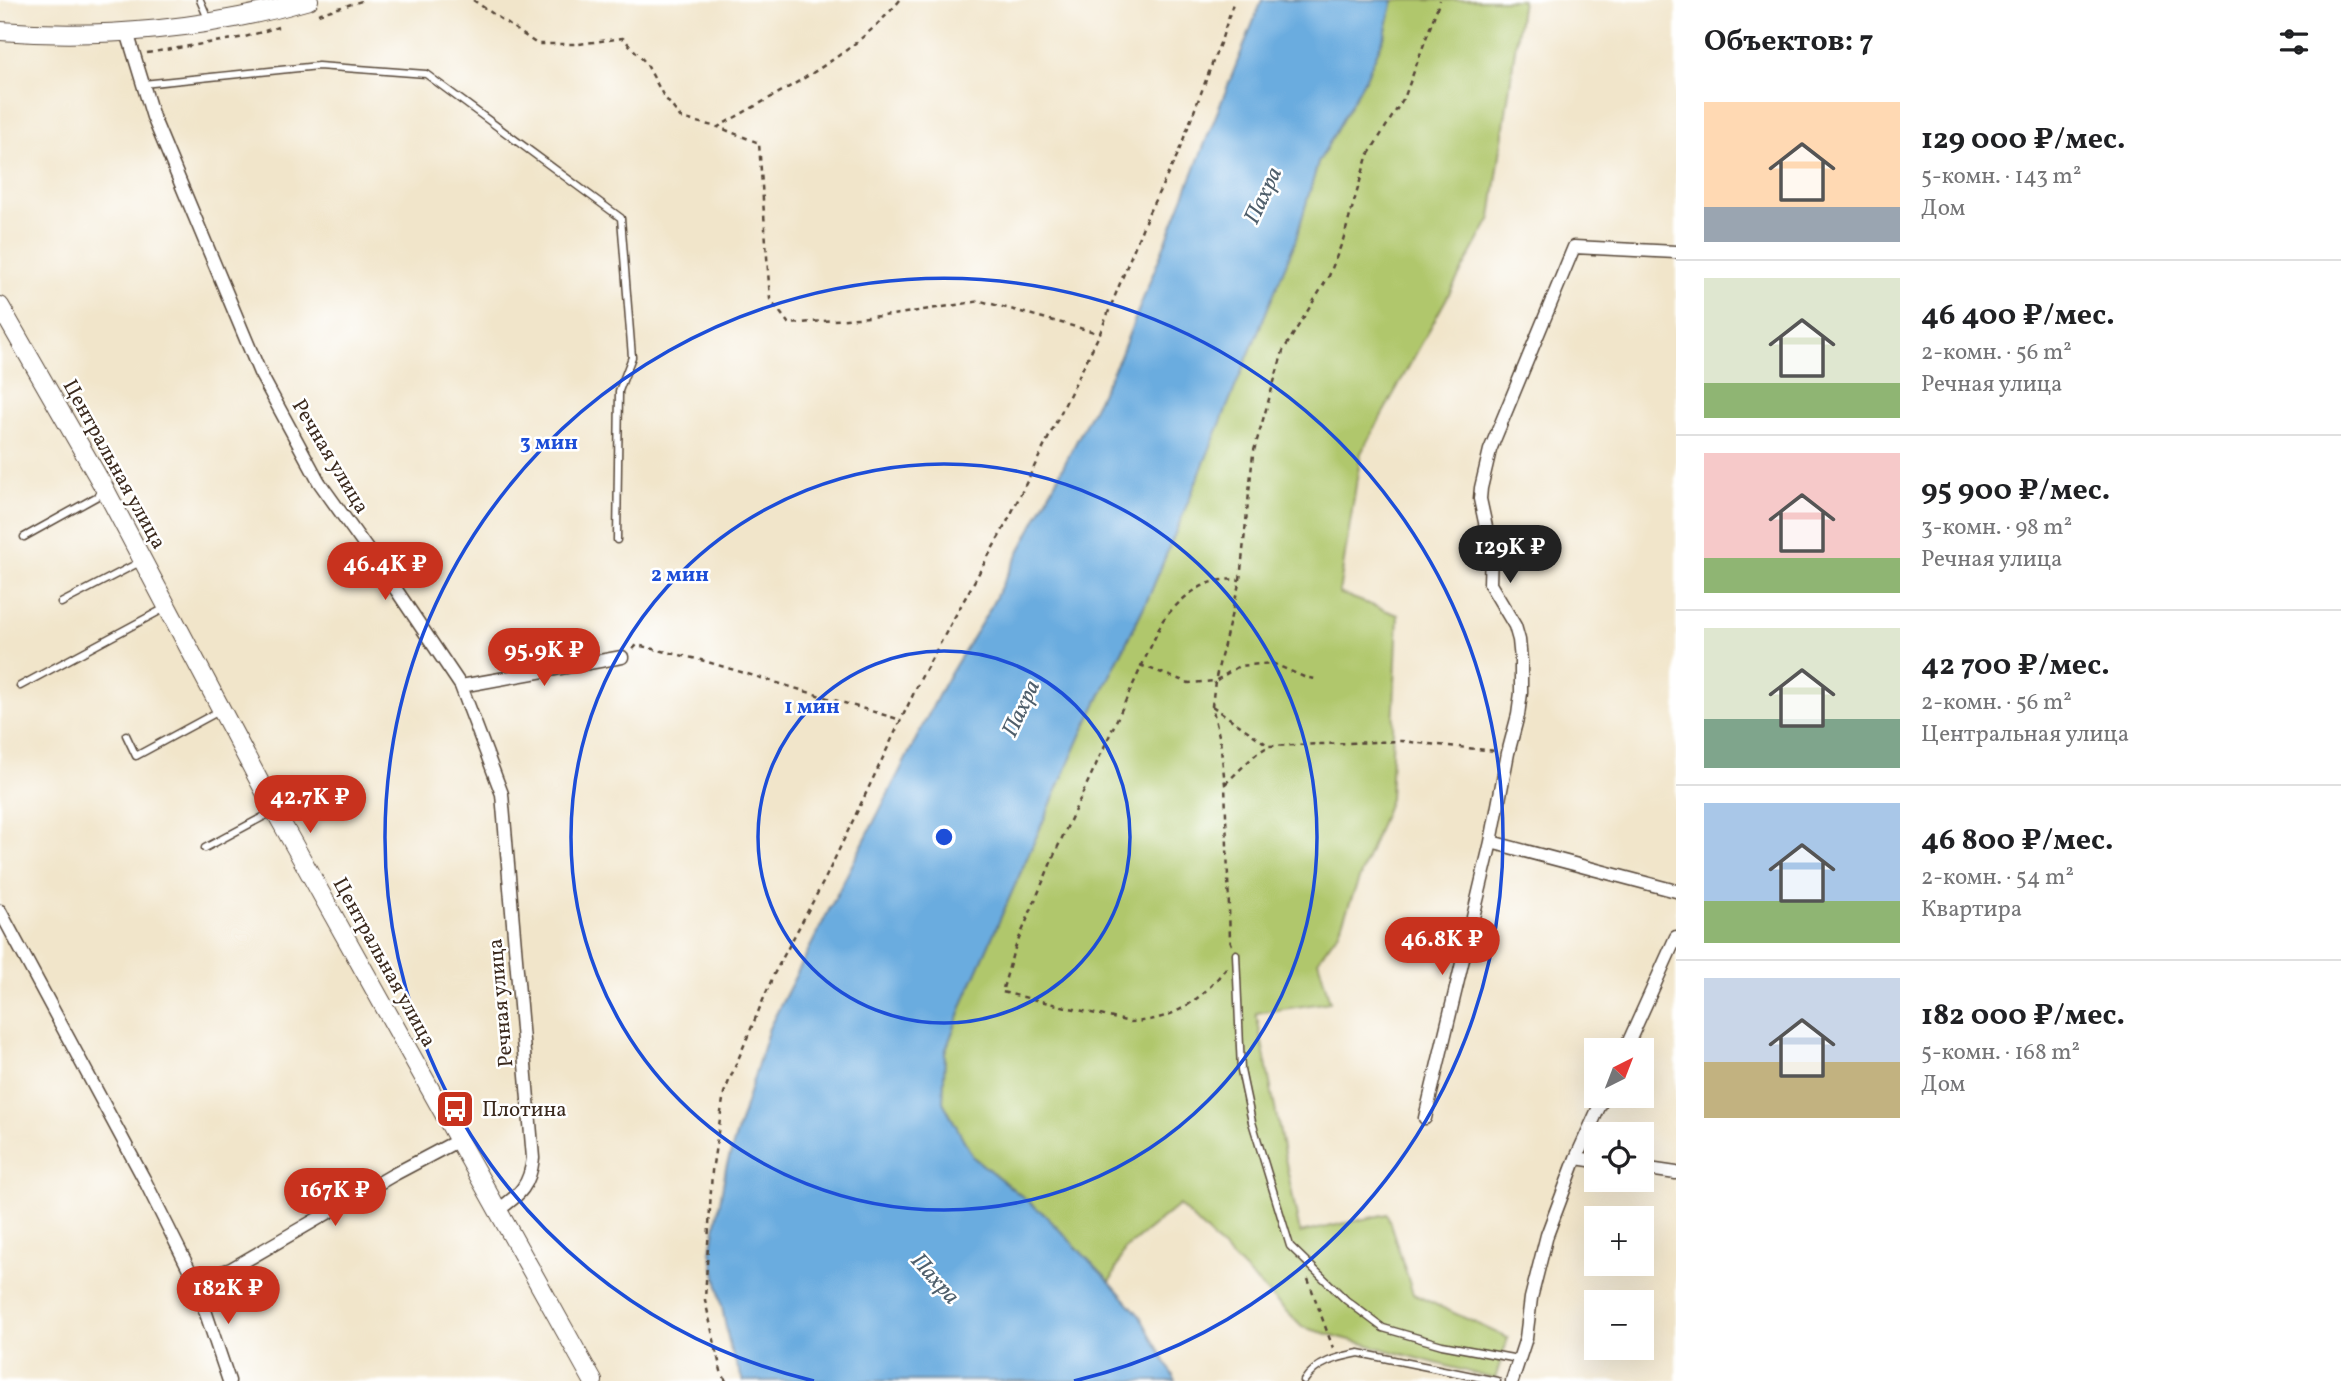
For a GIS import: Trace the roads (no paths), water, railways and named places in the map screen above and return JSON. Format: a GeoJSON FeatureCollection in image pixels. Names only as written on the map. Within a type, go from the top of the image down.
{"type":"FeatureCollection","features":[{"type":"Feature","properties":{"kind":"street"},"geometry":{"type":"LineString","coordinates":[[0,31],[127,32],[209,22],[309,0]]}},
{"type":"Feature","properties":{"kind":"street","name":"Речная улица"},"geometry":{"type":"LineString","coordinates":[[127,32],[153,117],[260,373],[319,482],[461,686],[502,794],[533,1158],[531,1176],[523,1190],[498,1210]]}},
{"type":"Feature","properties":{"kind":"street"},"geometry":{"type":"LineString","coordinates":[[1425,1118],[1492,842],[1521,693],[1519,640],[1515,626],[1495,594],[1489,576],[1492,550],[1480,499],[1490,450],[1574,247],[1676,252]]}},
{"type":"Feature","properties":{"kind":"street","name":"Центральная улица"},"geometry":{"type":"LineString","coordinates":[[3,316],[106,491],[275,811],[593,1381]]}},
{"type":"Feature","properties":{"kind":"street"},"geometry":{"type":"LineString","coordinates":[[461,686],[622,657]]}},
{"type":"Feature","properties":{"kind":"street"},"geometry":{"type":"LineString","coordinates":[[1492,842],[1676,891]]}},
{"type":"Feature","properties":{"kind":"street"},"geometry":{"type":"LineString","coordinates":[[0,911],[195,1281],[229,1381]]}},
{"type":"Feature","properties":{"kind":"street"},"geometry":{"type":"LineString","coordinates":[[1630,1038],[1676,937]]}},
{"type":"Feature","properties":{"kind":"street"},"geometry":{"type":"LineString","coordinates":[[1512,1381],[1526,1338],[1531,1298],[1547,1235],[1576,1158],[1599,1108]]}},
{"type":"Feature","properties":{"kind":"street"},"geometry":{"type":"LineString","coordinates":[[195,1281],[231,1269],[459,1140]]}},
{"type":"Feature","properties":{"kind":"street"},"geometry":{"type":"LineString","coordinates":[[1576,1158],[1584,1159]]}},
{"type":"Feature","properties":{"kind":"street"},"geometry":{"type":"LineString","coordinates":[[1654,1170],[1676,1173]]}},
{"type":"Feature","properties":{"kind":"lane"},"geometry":{"type":"LineString","coordinates":[[200,0],[209,22]]}},
{"type":"Feature","properties":{"kind":"lane"},"geometry":{"type":"LineString","coordinates":[[143,83],[318,66],[426,74],[621,218],[632,357],[619,391],[617,540]]}},
{"type":"Feature","properties":{"kind":"lane"},"geometry":{"type":"LineString","coordinates":[[24,537],[106,491]]}},
{"type":"Feature","properties":{"kind":"lane"},"geometry":{"type":"LineString","coordinates":[[61,603],[142,561]]}},
{"type":"Feature","properties":{"kind":"lane"},"geometry":{"type":"LineString","coordinates":[[20,686],[167,607]]}},
{"type":"Feature","properties":{"kind":"lane"},"geometry":{"type":"LineString","coordinates":[[126,735],[136,757],[221,710]]}},
{"type":"Feature","properties":{"kind":"lane"},"geometry":{"type":"LineString","coordinates":[[205,848],[275,811]]}},
{"type":"Feature","properties":{"kind":"lane"},"geometry":{"type":"LineString","coordinates":[[1237,954],[1241,1070],[1252,1122],[1290,1246],[1346,1300],[1383,1328],[1442,1345],[1518,1359]]}},
{"type":"Feature","properties":{"kind":"lane"},"geometry":{"type":"LineString","coordinates":[[1304,1381],[1310,1372],[1336,1357],[1359,1353],[1497,1381]]}},
{"type":"Feature","properties":{"kind":"water","name":"Пахра"},"geometry":{"type":"Polygon","coordinates":[[[1262,0],[1393,0],[1385,35],[1366,77],[1318,163],[1295,242],[1150,594],[1082,733],[967,994],[945,1052],[943,1102],[973,1157],[1044,1214],[1110,1282],[1140,1316],[1176,1381],[743,1381],[730,1348],[711,1251],[726,1168],[769,1028],[944,684],[988,612],[1119,359],[1262,0]]]}},
{"type":"Feature","properties":{"kind":"place","name":"Плотина"},"geometry":{"type":"Point","coordinates":[455,1109]}}]}
